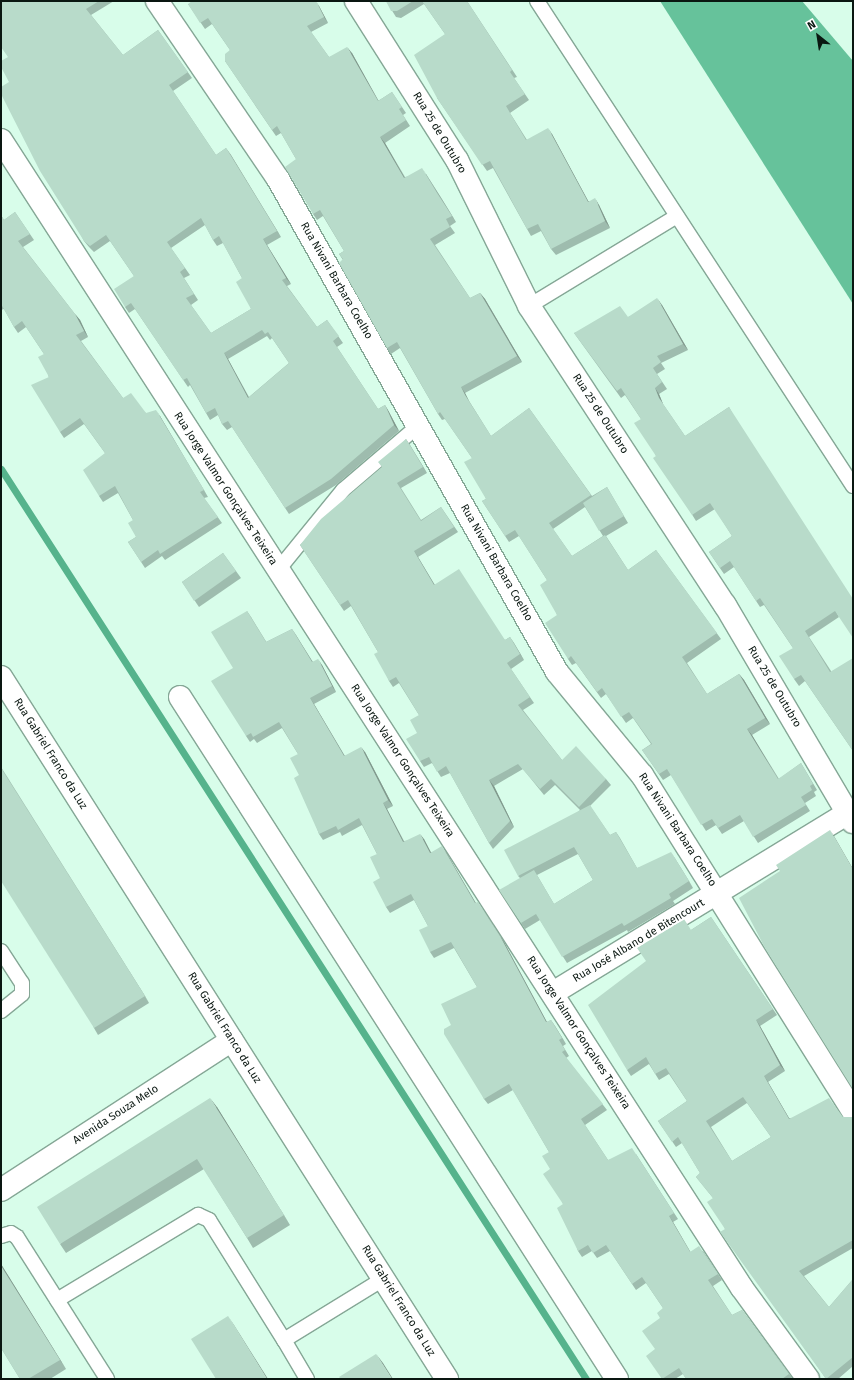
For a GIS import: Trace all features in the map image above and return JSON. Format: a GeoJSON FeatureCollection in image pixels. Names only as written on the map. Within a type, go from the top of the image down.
{"type":"FeatureCollection","features":[{"type":"Feature","properties":{"kind":"street","name":"Rua Nivani Barbara Coelho"},"geometry":{"type":"LineString","coordinates":[[157,1],[278,179],[557,672],[642,775],[718,893],[853,1112]]}},
{"type":"Feature","properties":{"kind":"street","name":"Rua 25 de Outubro"},"geometry":{"type":"LineString","coordinates":[[356,1],[457,160],[529,306],[725,605],[851,818]]}},
{"type":"Feature","properties":{"kind":"street","name":"Rua Jorge Valmor Gonçalves Teixeira"},"geometry":{"type":"LineString","coordinates":[[1,140],[742,1288],[808,1379]]}},
{"type":"Feature","properties":{"kind":"street","name":"Rua Gabriel Franco da Luz"},"geometry":{"type":"LineString","coordinates":[[1,677],[447,1379]]}},
{"type":"Feature","properties":{"kind":"street"},"geometry":{"type":"LineString","coordinates":[[180,697],[617,1379]]}},
{"type":"Feature","properties":{"kind":"street","name":"Rua José Albano de Bitencourt"},"geometry":{"type":"LineString","coordinates":[[553,993],[718,893],[851,818]]}},
{"type":"Feature","properties":{"kind":"street","name":"Avenida Souza Melo"},"geometry":{"type":"LineString","coordinates":[[1,1190],[232,1040]]}},
{"type":"Feature","properties":{"kind":"lane"},"geometry":{"type":"LineString","coordinates":[[537,1],[853,486]]}},
{"type":"Feature","properties":{"kind":"lane"},"geometry":{"type":"LineString","coordinates":[[529,306],[677,216]]}},
{"type":"Feature","properties":{"kind":"lane"},"geometry":{"type":"LineString","coordinates":[[278,570],[343,490],[418,426]]}},
{"type":"Feature","properties":{"kind":"lane"},"geometry":{"type":"LineString","coordinates":[[1,951],[22,983],[22,994],[1,1011]]}},
{"type":"Feature","properties":{"kind":"lane"},"geometry":{"type":"LineString","coordinates":[[57,1300],[198,1215],[209,1220],[307,1379]]}},
{"type":"Feature","properties":{"kind":"lane"},"geometry":{"type":"LineString","coordinates":[[1,1236],[11,1233],[17,1237],[108,1379]]}},
{"type":"Feature","properties":{"kind":"lane"},"geometry":{"type":"LineString","coordinates":[[284,1340],[383,1279]]}},
{"type":"Feature","properties":{"kind":"green space"},"geometry":{"type":"Polygon","coordinates":[[[660,1],[802,1],[853,61],[853,304],[660,1]]]}},
{"type":"Feature","properties":{"kind":"building"},"geometry":{"type":"Polygon","coordinates":[[[1,1],[99,1],[86,9],[123,55],[158,30],[188,72],[169,85],[216,155],[226,148],[277,231],[263,239],[286,278],[282,280],[317,327],[327,320],[339,336],[333,341],[378,409],[385,405],[394,425],[331,479],[285,508],[228,421],[222,424],[215,408],[206,413],[187,378],[183,380],[131,303],[125,307],[114,289],[134,276],[106,235],[90,246],[84,241],[40,171],[1,94],[1,87],[9,82],[1,67],[1,61],[8,57],[1,47],[1,1]],[[201,218],[167,242],[185,268],[180,272],[194,294],[186,298],[211,333],[251,309],[236,282],[242,278],[219,236],[213,240],[201,218]],[[262,330],[224,353],[248,398],[289,363],[268,332],[265,334],[262,330]]]}},
{"type":"Feature","properties":{"kind":"building"},"geometry":{"type":"Polygon","coordinates":[[[192,1],[316,1],[324,17],[307,26],[329,57],[347,47],[378,101],[392,92],[402,107],[399,109],[406,120],[380,137],[404,178],[422,168],[452,216],[446,219],[450,227],[430,239],[470,298],[480,293],[517,356],[461,387],[465,395],[491,436],[529,408],[591,495],[549,523],[572,556],[605,535],[628,570],[656,550],[717,633],[682,657],[707,694],[739,674],[765,718],[747,729],[778,779],[801,763],[813,784],[810,786],[812,790],[801,797],[806,805],[753,837],[740,815],[718,828],[712,819],[701,825],[667,769],[659,774],[642,750],[652,744],[629,712],[621,717],[602,688],[597,692],[571,656],[568,659],[545,623],[557,615],[540,585],[547,580],[515,530],[505,536],[482,501],[486,499],[464,462],[472,458],[440,412],[438,414],[397,342],[387,348],[339,263],[343,259],[339,254],[344,251],[320,210],[313,214],[285,167],[296,159],[277,126],[272,130],[225,61],[225,54],[230,50],[208,18],[200,23],[188,4],[192,1]]]}},
{"type":"Feature","properties":{"kind":"building"},"geometry":{"type":"Polygon","coordinates":[[[386,1],[413,1],[397,11],[391,11],[386,1]]]}},
{"type":"Feature","properties":{"kind":"building"},"geometry":{"type":"Polygon","coordinates":[[[422,1],[467,1],[512,70],[510,72],[525,94],[506,106],[526,140],[548,128],[588,202],[595,198],[605,221],[551,249],[538,224],[527,229],[490,161],[482,165],[437,98],[414,55],[445,34],[422,1]]]}},
{"type":"Feature","properties":{"kind":"building"},"geometry":{"type":"Polygon","coordinates":[[[15,212],[30,234],[18,241],[75,314],[84,331],[76,335],[123,398],[131,393],[146,413],[156,410],[204,490],[200,492],[218,517],[160,554],[158,550],[141,562],[128,542],[136,537],[128,523],[133,520],[115,486],[99,496],[83,470],[105,453],[80,418],[60,432],[31,385],[49,377],[38,357],[44,354],[22,321],[14,327],[1,304],[1,215],[4,220],[15,212]]]}},
{"type":"Feature","properties":{"kind":"building"},"geometry":{"type":"Polygon","coordinates":[[[657,298],[683,344],[657,356],[661,362],[653,368],[662,382],[655,388],[659,398],[685,436],[729,407],[853,599],[853,638],[835,611],[805,631],[830,672],[853,658],[853,751],[801,675],[794,679],[779,656],[793,648],[760,598],[756,601],[730,561],[720,568],[709,552],[732,536],[710,503],[692,515],[653,458],[656,456],[634,423],[641,419],[621,388],[617,391],[574,333],[620,306],[628,317],[657,298]]]}},
{"type":"Feature","properties":{"kind":"building"},"geometry":{"type":"Polygon","coordinates":[[[406,439],[423,467],[397,483],[421,521],[441,507],[454,527],[414,551],[434,585],[459,569],[505,640],[510,637],[520,654],[507,663],[530,697],[518,705],[562,760],[576,746],[606,779],[579,807],[551,779],[540,789],[518,764],[489,780],[510,821],[489,843],[446,766],[437,772],[429,757],[420,761],[406,739],[417,733],[410,720],[419,715],[396,677],[389,681],[374,654],[378,652],[348,600],[340,605],[300,545],[321,519],[382,467],[378,462],[406,439]]]}},
{"type":"Feature","properties":{"kind":"building"},"geometry":{"type":"Polygon","coordinates":[[[607,487],[624,516],[599,531],[583,503],[607,487]]]}},
{"type":"Feature","properties":{"kind":"building"},"geometry":{"type":"Polygon","coordinates":[[[223,553],[236,571],[194,601],[182,582],[223,553]]]}},
{"type":"Feature","properties":{"kind":"building"},"geometry":{"type":"Polygon","coordinates":[[[247,611],[266,642],[292,629],[312,662],[318,659],[332,686],[310,698],[344,756],[361,747],[388,800],[383,803],[403,842],[420,834],[430,853],[442,846],[475,903],[478,902],[500,936],[546,1022],[551,1020],[562,1038],[559,1040],[565,1050],[562,1052],[603,1104],[581,1119],[608,1160],[632,1148],[674,1213],[669,1216],[690,1252],[699,1246],[718,1274],[708,1280],[732,1315],[742,1310],[789,1374],[782,1379],[686,1379],[679,1368],[662,1379],[646,1356],[655,1349],[642,1331],[660,1318],[657,1313],[663,1308],[642,1277],[632,1284],[606,1245],[593,1253],[588,1245],[578,1251],[557,1208],[563,1204],[543,1174],[550,1169],[542,1156],[549,1152],[509,1084],[484,1099],[444,1034],[444,1029],[451,1025],[441,1004],[477,987],[451,942],[430,952],[419,930],[428,926],[411,894],[386,907],[373,882],[380,878],[370,857],[377,854],[359,818],[338,830],[336,826],[319,834],[294,778],[299,775],[290,758],[298,754],[279,722],[253,737],[251,733],[246,736],[211,681],[233,668],[211,632],[247,611]]]}},
{"type":"Feature","properties":{"kind":"building"},"geometry":{"type":"Polygon","coordinates":[[[1,768],[145,996],[94,1028],[1,881],[1,768]]]}},
{"type":"Feature","properties":{"kind":"building"},"geometry":{"type":"Polygon","coordinates":[[[590,805],[610,835],[616,832],[637,868],[671,852],[689,881],[669,894],[671,898],[624,926],[622,923],[562,957],[536,914],[521,923],[499,890],[534,870],[554,904],[593,880],[574,847],[518,876],[504,850],[590,805]]]}},
{"type":"Feature","properties":{"kind":"building"},"geometry":{"type":"Polygon","coordinates":[[[830,830],[853,870],[853,1089],[765,948],[739,898],[780,871],[776,865],[830,830]]]}},
{"type":"Feature","properties":{"kind":"building"},"geometry":{"type":"Polygon","coordinates":[[[711,917],[773,1009],[756,1020],[780,1065],[764,1076],[789,1119],[829,1098],[843,1117],[853,1117],[853,1240],[799,1271],[829,1307],[853,1279],[853,1357],[826,1379],[720,1232],[725,1229],[707,1202],[713,1198],[696,1177],[700,1173],[678,1137],[672,1142],[658,1121],[687,1101],[666,1068],[655,1074],[646,1057],[627,1070],[588,1005],[646,961],[637,948],[684,919],[691,930],[711,917]],[[743,1097],[706,1121],[732,1161],[771,1137],[743,1097]]]}},
{"type":"Feature","properties":{"kind":"building"},"geometry":{"type":"Polygon","coordinates":[[[210,1098],[284,1215],[247,1238],[197,1159],[60,1244],[37,1207],[210,1098]]]}},
{"type":"Feature","properties":{"kind":"building"},"geometry":{"type":"Polygon","coordinates":[[[1,1266],[60,1360],[28,1379],[20,1379],[1,1348],[1,1266]]]}},
{"type":"Feature","properties":{"kind":"building"},"geometry":{"type":"Polygon","coordinates":[[[228,1316],[267,1379],[216,1379],[191,1339],[228,1316]]]}},
{"type":"Feature","properties":{"kind":"building"},"geometry":{"type":"Polygon","coordinates":[[[376,1354],[392,1379],[341,1379],[339,1377],[376,1354]]]}},
{"type":"Feature","properties":{"kind":"waterway"},"geometry":{"type":"LineString","coordinates":[[1,469],[586,1379]]}}]}
